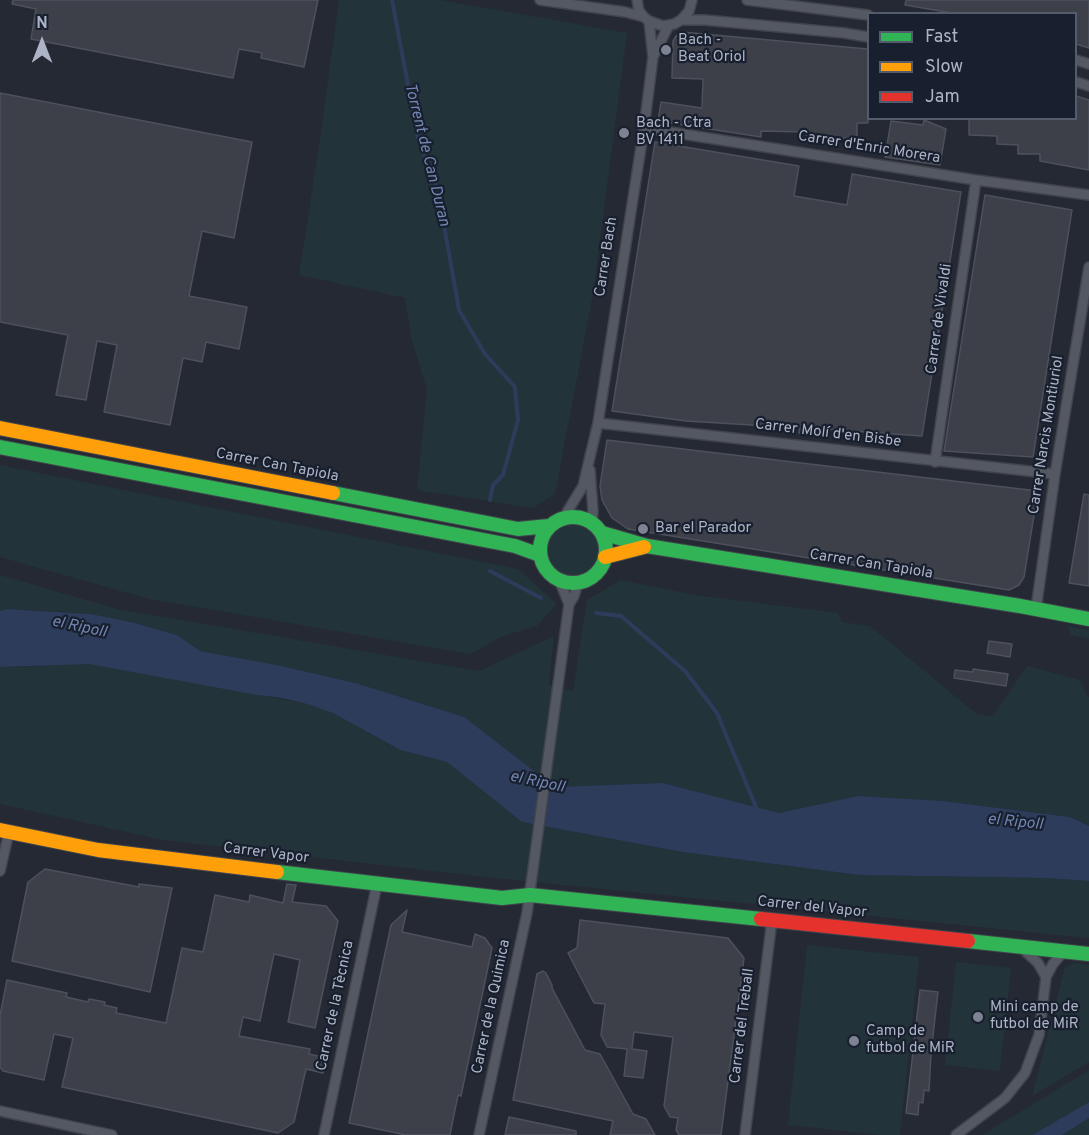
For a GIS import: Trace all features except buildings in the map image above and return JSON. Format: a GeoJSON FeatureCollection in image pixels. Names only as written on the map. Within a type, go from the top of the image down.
{"type":"FeatureCollection","features":[{"type":"Feature","properties":{"kind":"street"},"geometry":{"type":"LineString","coordinates":[[540,0],[625,12],[657,25],[669,25],[681,20],[705,20],[867,37]]}},
{"type":"Feature","properties":{"kind":"street","name":"Carrer Bach"},"geometry":{"type":"LineString","coordinates":[[564,517],[583,486],[598,423],[644,128],[653,57],[646,19],[639,11],[637,0]]}},
{"type":"Feature","properties":{"kind":"street"},"geometry":{"type":"LineString","coordinates":[[681,20],[689,11],[692,0]]}},
{"type":"Feature","properties":{"kind":"street"},"geometry":{"type":"LineString","coordinates":[[747,0],[867,15]]}},
{"type":"Feature","properties":{"kind":"street","name":"Carrer Bach"},"geometry":{"type":"LineString","coordinates":[[653,57],[669,25]]}},
{"type":"Feature","properties":{"kind":"street","name":"Carrer d'Enric Morera"},"geometry":{"type":"LineString","coordinates":[[644,128],[976,180],[1089,195]]}},
{"type":"Feature","properties":{"kind":"street","name":"Carrer de Vivaldi"},"geometry":{"type":"LineString","coordinates":[[935,462],[976,180]]}},
{"type":"Feature","properties":{"kind":"street","name":"Carrer Narcis Montiuriol"},"geometry":{"type":"LineString","coordinates":[[1036,609],[1055,474],[1089,267]]}},
{"type":"Feature","properties":{"kind":"street","name":"Carrer Molí d'en Bisbe"},"geometry":{"type":"LineString","coordinates":[[598,423],[1055,474]]}},
{"type":"Feature","properties":{"kind":"street","name":"Carrer Can Tapiola"},"geometry":{"type":"LineString","coordinates":[[0,428],[518,529],[549,526]]}},
{"type":"Feature","properties":{"kind":"street"},"geometry":{"type":"LineString","coordinates":[[0,447],[514,546],[540,555]]}},
{"type":"Feature","properties":{"kind":"street","name":"Carrer Bach"},"geometry":{"type":"LineString","coordinates":[[590,461],[594,511],[592,522]]}},
{"type":"Feature","properties":{"kind":"street"},"geometry":{"type":"LineString","coordinates":[[564,517],[583,518],[592,522],[602,533],[606,549],[598,572],[591,578],[578,583],[559,580],[546,570],[540,555],[539,545],[543,535],[549,526],[564,517]]}},
{"type":"Feature","properties":{"kind":"street","name":"Carrer Can Tapiola"},"geometry":{"type":"LineString","coordinates":[[602,533],[647,546],[1089,619]]}},
{"type":"Feature","properties":{"kind":"street","name":"Carrer Can Tapiola"},"geometry":{"type":"LineString","coordinates":[[605,557],[647,546]]}},
{"type":"Feature","properties":{"kind":"street"},"geometry":{"type":"LineString","coordinates":[[559,580],[569,604]]}},
{"type":"Feature","properties":{"kind":"street"},"geometry":{"type":"LineString","coordinates":[[531,890],[569,604],[578,583]]}},
{"type":"Feature","properties":{"kind":"street"},"geometry":{"type":"LineString","coordinates":[[0,871],[5,831]]}},
{"type":"Feature","properties":{"kind":"street","name":"Carrer Vapor"},"geometry":{"type":"LineString","coordinates":[[5,831],[98,850],[377,884],[502,898],[531,890]]}},
{"type":"Feature","properties":{"kind":"street","name":"Carrer de la Tècnica"},"geometry":{"type":"LineString","coordinates":[[324,1135],[377,884]]}},
{"type":"Feature","properties":{"kind":"street","name":"Carrer del Vapor"},"geometry":{"type":"LineString","coordinates":[[531,890],[772,920],[1089,954]]}},
{"type":"Feature","properties":{"kind":"street","name":"Carrer de la Quimica"},"geometry":{"type":"LineString","coordinates":[[479,1135],[531,890]]}},
{"type":"Feature","properties":{"kind":"street","name":"Carrer del Treball"},"geometry":{"type":"LineString","coordinates":[[745,1135],[772,920]]}},
{"type":"Feature","properties":{"kind":"street"},"geometry":{"type":"LineString","coordinates":[[1022,948],[1038,963],[1046,977]]}},
{"type":"Feature","properties":{"kind":"street"},"geometry":{"type":"LineString","coordinates":[[956,1135],[1005,1098],[1025,1073],[1039,1035],[1046,977],[1063,952]]}},
{"type":"Feature","properties":{"kind":"street"},"geometry":{"type":"LineString","coordinates":[[0,1111],[112,1135]]}},
{"type":"Feature","properties":{"kind":"shaded area"},"geometry":{"type":"Polygon","coordinates":[[[339,0],[441,0],[627,33],[593,294],[555,494],[533,508],[417,490],[427,390],[411,337],[405,298],[299,275],[339,0]]]}},
{"type":"Feature","properties":{"kind":"shaded area"},"geometry":{"type":"Polygon","coordinates":[[[0,465],[518,569],[557,604],[537,626],[503,636],[471,654],[149,599],[0,557],[0,465]]]}},
{"type":"Feature","properties":{"kind":"shaded area"},"geometry":{"type":"Polygon","coordinates":[[[568,522],[578,522],[588,526],[596,534],[600,549],[596,564],[588,572],[578,576],[568,576],[558,572],[550,564],[546,554],[546,544],[550,534],[558,526],[568,522]]]}},
{"type":"Feature","properties":{"kind":"shaded area"},"geometry":{"type":"Polygon","coordinates":[[[0,575],[117,609],[479,671],[554,636],[549,684],[573,691],[587,600],[620,580],[695,595],[838,613],[842,622],[870,626],[978,715],[993,716],[1027,666],[1080,680],[1089,697],[1089,826],[1070,817],[943,801],[858,796],[779,813],[663,783],[555,787],[464,717],[359,684],[277,665],[200,651],[177,635],[131,622],[91,614],[7,609],[0,611],[0,575]]]}},
{"type":"Feature","properties":{"kind":"shaded area"},"geometry":{"type":"Polygon","coordinates":[[[1068,626],[1089,630],[1089,639],[1070,635],[1068,626]]]}},
{"type":"Feature","properties":{"kind":"shaded area"},"geometry":{"type":"Polygon","coordinates":[[[89,664],[307,704],[333,713],[399,750],[447,762],[522,822],[682,852],[859,875],[1047,878],[1089,881],[1089,938],[494,878],[163,840],[0,804],[0,667],[89,664]]]}},
{"type":"Feature","properties":{"kind":"shaded area","name":"Camp de futbol de MiR"},"geometry":{"type":"Polygon","coordinates":[[[807,945],[919,957],[900,1135],[788,1125],[807,945]]]}},
{"type":"Feature","properties":{"kind":"shaded area","name":"Mini camp de futbol de MiR"},"geometry":{"type":"Polygon","coordinates":[[[956,962],[1011,968],[1000,1071],[945,1065],[956,962]]]}},
{"type":"Feature","properties":{"kind":"shaded area"},"geometry":{"type":"Polygon","coordinates":[[[1076,963],[1089,965],[1089,1062],[1032,1096],[1065,967],[1076,963]]]}},
{"type":"Feature","properties":{"kind":"shaded area"},"geometry":{"type":"Polygon","coordinates":[[[1089,1070],[1089,1102],[1032,1135],[982,1135],[1089,1070]]]}},
{"type":"Feature","properties":{"kind":"shaded area"},"geometry":{"type":"Polygon","coordinates":[[[1089,1118],[1089,1135],[1062,1135],[1089,1118]]]}},
{"type":"Feature","properties":{"kind":"water","name":"el Ripoll"},"geometry":{"type":"Polygon","coordinates":[[[7,609],[91,614],[131,622],[177,635],[200,651],[277,665],[359,684],[464,717],[555,787],[663,783],[779,813],[858,796],[943,801],[1070,817],[1089,826],[1089,881],[1047,878],[859,875],[682,852],[522,822],[447,762],[400,750],[333,713],[307,704],[89,664],[0,667],[0,611],[7,609]]]}},
{"type":"Feature","properties":{"kind":"water"},"geometry":{"type":"Polygon","coordinates":[[[1089,1102],[1089,1118],[1062,1135],[1032,1135],[1089,1102]]]}},
{"type":"Feature","properties":{"kind":"waterway","name":"Torrent de Can Duran"},"geometry":{"type":"LineString","coordinates":[[392,0],[418,138],[438,191],[459,310],[485,354],[515,387],[518,420],[503,475],[493,485],[490,500]]}},
{"type":"Feature","properties":{"kind":"waterway","name":"Torrent de Can Duran"},"geometry":{"type":"LineString","coordinates":[[490,571],[541,598]]}},
{"type":"Feature","properties":{"kind":"waterway","name":"Torrent de Can Duran"},"geometry":{"type":"LineString","coordinates":[[596,613],[621,616],[685,671],[717,713],[758,812]]}},
{"type":"Feature","properties":{"kind":"traffic: fast"},"geometry":{"type":"LineString","coordinates":[[0,447],[515,546],[540,555]]}},
{"type":"Feature","properties":{"kind":"traffic: fast"},"geometry":{"type":"LineString","coordinates":[[333,493],[518,529],[549,526]]}},
{"type":"Feature","properties":{"kind":"traffic: fast"},"geometry":{"type":"LineString","coordinates":[[566,517],[580,517],[592,522],[601,531],[606,550],[604,563],[597,574],[580,583],[566,583],[554,578],[545,569],[540,557],[540,543],[545,531],[554,522],[566,517]]}},
{"type":"Feature","properties":{"kind":"traffic: fast"},"geometry":{"type":"LineString","coordinates":[[602,533],[647,546],[1089,619]]}},
{"type":"Feature","properties":{"kind":"traffic: fast"},"geometry":{"type":"LineString","coordinates":[[277,872],[502,898],[530,895],[761,919]]}},
{"type":"Feature","properties":{"kind":"traffic: fast"},"geometry":{"type":"LineString","coordinates":[[968,941],[1089,954]]}},
{"type":"Feature","properties":{"kind":"traffic: slow"},"geometry":{"type":"LineString","coordinates":[[0,428],[333,493]]}},
{"type":"Feature","properties":{"kind":"traffic: slow"},"geometry":{"type":"LineString","coordinates":[[605,557],[644,547]]}},
{"type":"Feature","properties":{"kind":"traffic: slow"},"geometry":{"type":"LineString","coordinates":[[0,830],[98,850],[277,872]]}},
{"type":"Feature","properties":{"kind":"traffic: jam"},"geometry":{"type":"LineString","coordinates":[[761,919],[968,941]]}},
{"type":"Feature","properties":{"kind":"place","name":"Bach - Beat Oriol"},"geometry":{"type":"Point","coordinates":[666,50]}},
{"type":"Feature","properties":{"kind":"place","name":"Bach - Ctra BV 1411"},"geometry":{"type":"Point","coordinates":[624,133]}},
{"type":"Feature","properties":{"kind":"place","name":"Bar el Parador"},"geometry":{"type":"Point","coordinates":[643,529]}},
{"type":"Feature","properties":{"kind":"place","name":"Mini camp de futbol de MiR"},"geometry":{"type":"Point","coordinates":[978,1017]}},
{"type":"Feature","properties":{"kind":"place","name":"Camp de futbol de MiR"},"geometry":{"type":"Point","coordinates":[854,1041]}}]}
